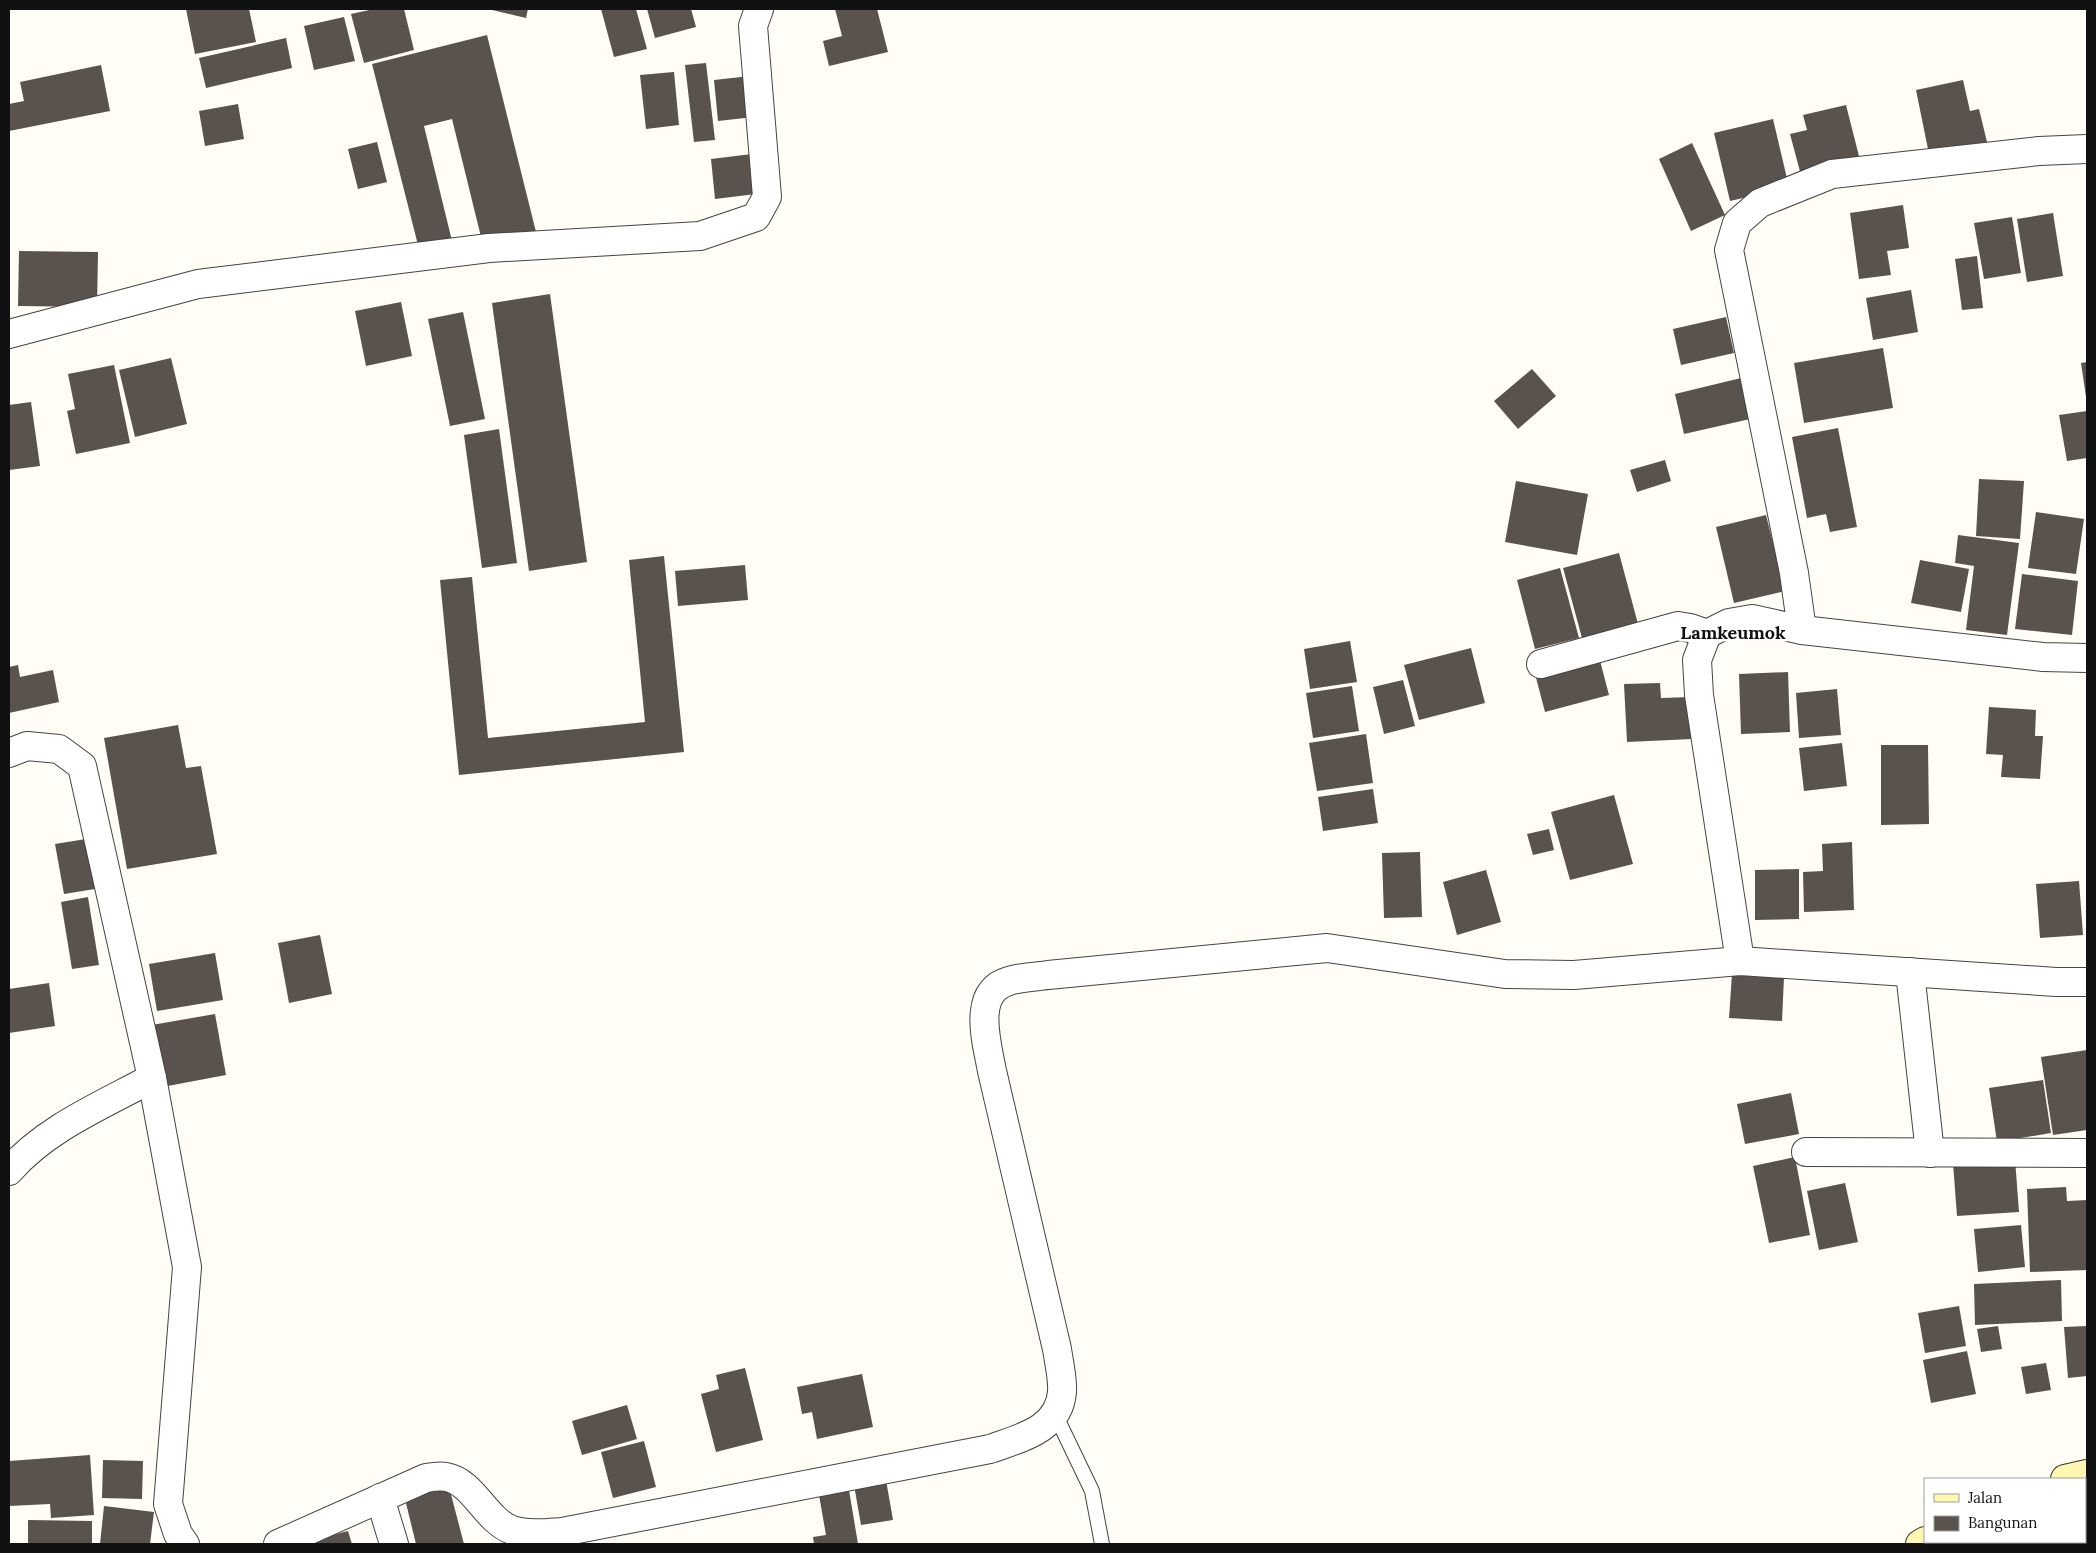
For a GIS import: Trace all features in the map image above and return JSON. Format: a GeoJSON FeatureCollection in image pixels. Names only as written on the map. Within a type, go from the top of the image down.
{"type":"FeatureCollection","features":[{"type":"Feature","properties":{"kind":"street"},"geometry":{"type":"LineString","coordinates":[[9,334],[198,284],[489,248],[700,236],[756,217],[767,197],[753,26],[759,9]]}},
{"type":"Feature","properties":{"kind":"street"},"geometry":{"type":"LineString","coordinates":[[1802,630],[1794,573],[1729,250],[1737,223],[1760,202],[1832,174],[2039,151],[2087,149]]}},
{"type":"Feature","properties":{"kind":"street"},"geometry":{"type":"LineString","coordinates":[[1740,961],[1699,695],[1697,660],[1707,634],[1729,623],[1752,619],[1802,630],[2043,657],[2087,658]]}},
{"type":"Feature","properties":{"kind":"street"},"geometry":{"type":"LineString","coordinates":[[1541,664],[1678,626],[1707,634]]}},
{"type":"Feature","properties":{"kind":"street"},"geometry":{"type":"LineString","coordinates":[[9,753],[27,746],[59,749],[82,766],[152,1078],[186,1267],[168,1504],[178,1534],[185,1544]]}},
{"type":"Feature","properties":{"kind":"street"},"geometry":{"type":"LineString","coordinates":[[278,1544],[426,1478],[445,1476],[456,1480],[494,1519],[512,1530],[534,1534],[562,1532],[990,1449],[1034,1433],[1056,1416],[1062,1392],[1058,1349],[992,1071],[985,1028],[985,1004],[993,990],[1008,981],[1048,975],[1327,948],[1505,974],[1574,975],[1740,961],[2056,982],[2087,982]]}},
{"type":"Feature","properties":{"kind":"street"},"geometry":{"type":"LineString","coordinates":[[1910,972],[1930,1153]]}},
{"type":"Feature","properties":{"kind":"street"},"geometry":{"type":"LineString","coordinates":[[9,1171],[24,1153],[43,1139],[152,1078]]}},
{"type":"Feature","properties":{"kind":"street"},"geometry":{"type":"LineString","coordinates":[[1806,1152],[2087,1153]]}},
{"type":"Feature","properties":{"kind":"street"},"geometry":{"type":"LineString","coordinates":[[2069,1478],[2087,1474]]}},
{"type":"Feature","properties":{"kind":"street"},"geometry":{"type":"LineString","coordinates":[[380,1498],[394,1544]]}},
{"type":"Feature","properties":{"kind":"lane"},"geometry":{"type":"LineString","coordinates":[[1056,1416],[1092,1491],[1102,1544]]}},
{"type":"Feature","properties":{"kind":"building"},"geometry":{"type":"Polygon","coordinates":[[[186,9],[249,9],[256,42],[195,54],[186,9]]]}},
{"type":"Feature","properties":{"kind":"building"},"geometry":{"type":"Polygon","coordinates":[[[374,9],[404,9],[414,50],[364,63],[351,14],[374,9]]]}},
{"type":"Feature","properties":{"kind":"building"},"geometry":{"type":"Polygon","coordinates":[[[488,9],[528,9],[526,18],[488,9]]]}},
{"type":"Feature","properties":{"kind":"building"},"geometry":{"type":"Polygon","coordinates":[[[601,9],[636,9],[647,49],[614,57],[601,9]]]}},
{"type":"Feature","properties":{"kind":"building"},"geometry":{"type":"Polygon","coordinates":[[[647,9],[691,9],[696,27],[655,38],[647,9]]]}},
{"type":"Feature","properties":{"kind":"building"},"geometry":{"type":"Polygon","coordinates":[[[835,9],[877,9],[888,52],[829,66],[823,41],[842,36],[835,9]]]}},
{"type":"Feature","properties":{"kind":"building"},"geometry":{"type":"Polygon","coordinates":[[[344,17],[355,61],[314,70],[304,26],[344,17]]]}},
{"type":"Feature","properties":{"kind":"building"},"geometry":{"type":"Polygon","coordinates":[[[487,35],[536,232],[483,245],[452,119],[424,126],[452,241],[419,249],[372,64],[487,35]]]}},
{"type":"Feature","properties":{"kind":"building"},"geometry":{"type":"Polygon","coordinates":[[[286,38],[292,68],[206,88],[199,58],[286,38]]]}},
{"type":"Feature","properties":{"kind":"building"},"geometry":{"type":"Polygon","coordinates":[[[706,63],[715,140],[694,142],[685,65],[706,63]]]}},
{"type":"Feature","properties":{"kind":"building"},"geometry":{"type":"Polygon","coordinates":[[[101,65],[110,111],[9,131],[9,104],[24,101],[20,82],[101,65]]]}},
{"type":"Feature","properties":{"kind":"building"},"geometry":{"type":"Polygon","coordinates":[[[674,72],[679,125],[646,129],[640,75],[674,72]]]}},
{"type":"Feature","properties":{"kind":"building"},"geometry":{"type":"Polygon","coordinates":[[[750,76],[754,117],[718,121],[714,80],[750,76]]]}},
{"type":"Feature","properties":{"kind":"building"},"geometry":{"type":"Polygon","coordinates":[[[1963,80],[1970,111],[1979,109],[1988,146],[1930,159],[1916,90],[1963,80]]]}},
{"type":"Feature","properties":{"kind":"building"},"geometry":{"type":"Polygon","coordinates":[[[238,104],[244,139],[205,146],[199,111],[238,104]]]}},
{"type":"Feature","properties":{"kind":"building"},"geometry":{"type":"Polygon","coordinates":[[[1846,105],[1861,164],[1802,179],[1790,134],[1807,130],[1803,115],[1846,105]]]}},
{"type":"Feature","properties":{"kind":"building"},"geometry":{"type":"Polygon","coordinates":[[[1773,119],[1789,187],[1730,201],[1714,133],[1773,119]]]}},
{"type":"Feature","properties":{"kind":"building"},"geometry":{"type":"Polygon","coordinates":[[[377,142],[387,182],[358,189],[348,149],[377,142]]]}},
{"type":"Feature","properties":{"kind":"building"},"geometry":{"type":"Polygon","coordinates":[[[1692,143],[1725,215],[1691,231],[1659,159],[1692,143]]]}},
{"type":"Feature","properties":{"kind":"building"},"geometry":{"type":"Polygon","coordinates":[[[760,153],[764,193],[715,199],[711,159],[760,153]]]}},
{"type":"Feature","properties":{"kind":"building"},"geometry":{"type":"Polygon","coordinates":[[[1903,205],[1909,248],[1887,251],[1891,275],[1859,279],[1850,213],[1903,205]]]}},
{"type":"Feature","properties":{"kind":"building"},"geometry":{"type":"Polygon","coordinates":[[[2053,213],[2063,276],[2027,282],[2017,219],[2053,213]]]}},
{"type":"Feature","properties":{"kind":"building"},"geometry":{"type":"Polygon","coordinates":[[[2012,217],[2021,273],[1984,279],[1974,223],[2012,217]]]}},
{"type":"Feature","properties":{"kind":"building"},"geometry":{"type":"Polygon","coordinates":[[[19,251],[98,252],[97,307],[18,306],[19,251]]]}},
{"type":"Feature","properties":{"kind":"building"},"geometry":{"type":"Polygon","coordinates":[[[1977,256],[1983,308],[1962,310],[1955,259],[1977,256]]]}},
{"type":"Feature","properties":{"kind":"building"},"geometry":{"type":"Polygon","coordinates":[[[1911,290],[1918,332],[1873,340],[1866,298],[1911,290]]]}},
{"type":"Feature","properties":{"kind":"building"},"geometry":{"type":"Polygon","coordinates":[[[550,294],[587,562],[529,571],[492,303],[550,294]]]}},
{"type":"Feature","properties":{"kind":"building"},"geometry":{"type":"Polygon","coordinates":[[[401,302],[412,356],[366,366],[355,311],[401,302]]]}},
{"type":"Feature","properties":{"kind":"building"},"geometry":{"type":"Polygon","coordinates":[[[463,312],[485,419],[450,426],[428,319],[463,312]]]}},
{"type":"Feature","properties":{"kind":"building"},"geometry":{"type":"Polygon","coordinates":[[[1726,317],[1734,353],[1681,365],[1673,329],[1726,317]]]}},
{"type":"Feature","properties":{"kind":"building"},"geometry":{"type":"Polygon","coordinates":[[[1883,348],[1893,408],[1804,423],[1794,363],[1883,348]]]}},
{"type":"Feature","properties":{"kind":"building"},"geometry":{"type":"Polygon","coordinates":[[[171,358],[187,424],[135,437],[119,370],[171,358]]]}},
{"type":"Feature","properties":{"kind":"building"},"geometry":{"type":"Polygon","coordinates":[[[2087,362],[2087,397],[2086,397],[2081,363],[2087,362]]]}},
{"type":"Feature","properties":{"kind":"building"},"geometry":{"type":"Polygon","coordinates":[[[114,365],[130,443],[76,454],[67,411],[75,409],[68,374],[114,365]]]}},
{"type":"Feature","properties":{"kind":"building"},"geometry":{"type":"Polygon","coordinates":[[[1532,369],[1556,396],[1518,429],[1494,401],[1532,369]]]}},
{"type":"Feature","properties":{"kind":"building"},"geometry":{"type":"Polygon","coordinates":[[[1741,378],[1750,419],[1684,434],[1675,394],[1741,378]]]}},
{"type":"Feature","properties":{"kind":"building"},"geometry":{"type":"Polygon","coordinates":[[[31,402],[40,466],[9,470],[9,405],[31,402]]]}},
{"type":"Feature","properties":{"kind":"building"},"geometry":{"type":"Polygon","coordinates":[[[2087,411],[2087,458],[2067,461],[2059,415],[2087,411]]]}},
{"type":"Feature","properties":{"kind":"building"},"geometry":{"type":"Polygon","coordinates":[[[1838,428],[1857,527],[1830,532],[1826,514],[1807,518],[1792,437],[1838,428]]]}},
{"type":"Feature","properties":{"kind":"building"},"geometry":{"type":"Polygon","coordinates":[[[499,429],[517,563],[482,568],[464,435],[499,429]]]}},
{"type":"Feature","properties":{"kind":"building"},"geometry":{"type":"Polygon","coordinates":[[[1665,460],[1671,481],[1637,492],[1630,470],[1665,460]]]}},
{"type":"Feature","properties":{"kind":"building"},"geometry":{"type":"Polygon","coordinates":[[[1979,479],[2024,481],[2020,539],[1976,536],[1979,479]]]}},
{"type":"Feature","properties":{"kind":"building"},"geometry":{"type":"Polygon","coordinates":[[[1516,481],[1588,494],[1577,555],[1505,542],[1516,481]]]}},
{"type":"Feature","properties":{"kind":"building"},"geometry":{"type":"Polygon","coordinates":[[[2036,512],[2084,519],[2076,574],[2028,568],[2036,512]]]}},
{"type":"Feature","properties":{"kind":"building"},"geometry":{"type":"Polygon","coordinates":[[[1766,515],[1785,591],[1734,603],[1716,527],[1766,515]]]}},
{"type":"Feature","properties":{"kind":"building"},"geometry":{"type":"Polygon","coordinates":[[[1958,535],[2019,543],[2007,635],[1966,630],[1974,566],[1955,563],[1958,535]]]}},
{"type":"Feature","properties":{"kind":"building"},"geometry":{"type":"Polygon","coordinates":[[[1619,553],[1638,624],[1582,638],[1563,568],[1619,553]]]}},
{"type":"Feature","properties":{"kind":"building"},"geometry":{"type":"Polygon","coordinates":[[[664,556],[684,752],[459,775],[440,580],[472,577],[488,738],[645,722],[629,560],[664,556]]]}},
{"type":"Feature","properties":{"kind":"building"},"geometry":{"type":"Polygon","coordinates":[[[1920,560],[1969,569],[1961,612],[1911,603],[1920,560]]]}},
{"type":"Feature","properties":{"kind":"building"},"geometry":{"type":"Polygon","coordinates":[[[745,565],[748,600],[678,606],[675,571],[745,565]]]}},
{"type":"Feature","properties":{"kind":"building"},"geometry":{"type":"Polygon","coordinates":[[[1560,568],[1579,638],[1535,649],[1517,580],[1560,568]]]}},
{"type":"Feature","properties":{"kind":"building"},"geometry":{"type":"Polygon","coordinates":[[[2022,574],[2078,581],[2072,635],[2015,629],[2022,574]]]}},
{"type":"Feature","properties":{"kind":"building"},"geometry":{"type":"Polygon","coordinates":[[[1350,641],[1357,682],[1310,689],[1304,649],[1350,641]]]}},
{"type":"Feature","properties":{"kind":"building"},"geometry":{"type":"Polygon","coordinates":[[[1471,648],[1485,703],[1419,720],[1404,665],[1471,648]]]}},
{"type":"Feature","properties":{"kind":"building"},"geometry":{"type":"Polygon","coordinates":[[[1598,653],[1609,695],[1545,712],[1534,670],[1598,653]]]}},
{"type":"Feature","properties":{"kind":"building"},"geometry":{"type":"Polygon","coordinates":[[[18,665],[20,677],[53,670],[59,702],[9,713],[9,667],[18,665]]]}},
{"type":"Feature","properties":{"kind":"building"},"geometry":{"type":"Polygon","coordinates":[[[1788,672],[1790,732],[1741,734],[1739,674],[1788,672]]]}},
{"type":"Feature","properties":{"kind":"building"},"geometry":{"type":"Polygon","coordinates":[[[1403,680],[1415,726],[1384,734],[1373,687],[1403,680]]]}},
{"type":"Feature","properties":{"kind":"building"},"geometry":{"type":"Polygon","coordinates":[[[1660,683],[1661,698],[1691,697],[1692,739],[1627,742],[1624,684],[1660,683]]]}},
{"type":"Feature","properties":{"kind":"building"},"geometry":{"type":"Polygon","coordinates":[[[1352,686],[1359,731],[1313,738],[1306,693],[1352,686]]]}},
{"type":"Feature","properties":{"kind":"building"},"geometry":{"type":"Polygon","coordinates":[[[1837,689],[1841,735],[1799,738],[1796,693],[1837,689]]]}},
{"type":"Feature","properties":{"kind":"building"},"geometry":{"type":"Polygon","coordinates":[[[1989,707],[2036,710],[2035,736],[2043,736],[2040,779],[2001,777],[2003,755],[1986,754],[1989,707]]]}},
{"type":"Feature","properties":{"kind":"building"},"geometry":{"type":"Polygon","coordinates":[[[178,725],[186,768],[201,766],[217,854],[127,869],[104,738],[178,725]]]}},
{"type":"Feature","properties":{"kind":"building"},"geometry":{"type":"Polygon","coordinates":[[[1366,734],[1373,783],[1317,791],[1309,743],[1366,734]]]}},
{"type":"Feature","properties":{"kind":"building"},"geometry":{"type":"Polygon","coordinates":[[[1842,743],[1847,786],[1804,791],[1799,748],[1842,743]]]}},
{"type":"Feature","properties":{"kind":"building"},"geometry":{"type":"Polygon","coordinates":[[[1881,745],[1928,745],[1929,824],[1881,825],[1881,745]]]}},
{"type":"Feature","properties":{"kind":"building"},"geometry":{"type":"Polygon","coordinates":[[[1373,789],[1378,823],[1323,831],[1318,797],[1373,789]]]}},
{"type":"Feature","properties":{"kind":"building"},"geometry":{"type":"Polygon","coordinates":[[[1614,795],[1633,864],[1570,880],[1551,812],[1614,795]]]}},
{"type":"Feature","properties":{"kind":"building"},"geometry":{"type":"Polygon","coordinates":[[[1549,829],[1554,850],[1533,855],[1527,834],[1549,829]]]}},
{"type":"Feature","properties":{"kind":"building"},"geometry":{"type":"Polygon","coordinates":[[[86,839],[95,889],[64,894],[55,844],[86,839]]]}},
{"type":"Feature","properties":{"kind":"building"},"geometry":{"type":"Polygon","coordinates":[[[1852,842],[1854,910],[1804,912],[1803,872],[1823,871],[1822,844],[1852,842]]]}},
{"type":"Feature","properties":{"kind":"building"},"geometry":{"type":"Polygon","coordinates":[[[1420,852],[1422,917],[1384,918],[1382,853],[1420,852]]]}},
{"type":"Feature","properties":{"kind":"building"},"geometry":{"type":"Polygon","coordinates":[[[1799,869],[1799,919],[1755,920],[1755,870],[1799,869]]]}},
{"type":"Feature","properties":{"kind":"building"},"geometry":{"type":"Polygon","coordinates":[[[1486,870],[1501,922],[1457,935],[1443,882],[1486,870]]]}},
{"type":"Feature","properties":{"kind":"building"},"geometry":{"type":"Polygon","coordinates":[[[2079,881],[2083,935],[2040,938],[2036,884],[2079,881]]]}},
{"type":"Feature","properties":{"kind":"building"},"geometry":{"type":"Polygon","coordinates":[[[88,897],[99,965],[72,969],[61,902],[88,897]]]}},
{"type":"Feature","properties":{"kind":"building"},"geometry":{"type":"Polygon","coordinates":[[[320,935],[332,994],[289,1003],[278,943],[320,935]]]}},
{"type":"Feature","properties":{"kind":"building"},"geometry":{"type":"Polygon","coordinates":[[[215,953],[223,1000],[157,1011],[149,964],[215,953]]]}},
{"type":"Feature","properties":{"kind":"building"},"geometry":{"type":"Polygon","coordinates":[[[1732,974],[1784,977],[1782,1021],[1729,1018],[1732,974]]]}},
{"type":"Feature","properties":{"kind":"building"},"geometry":{"type":"Polygon","coordinates":[[[49,983],[55,1026],[9,1033],[9,989],[49,983]]]}},
{"type":"Feature","properties":{"kind":"building"},"geometry":{"type":"Polygon","coordinates":[[[215,1014],[226,1075],[157,1088],[146,1026],[215,1014]]]}},
{"type":"Feature","properties":{"kind":"building"},"geometry":{"type":"Polygon","coordinates":[[[2087,1050],[2087,1130],[2053,1135],[2041,1057],[2087,1050]]]}},
{"type":"Feature","properties":{"kind":"building"},"geometry":{"type":"Polygon","coordinates":[[[2043,1080],[2051,1133],[1997,1142],[1989,1088],[2043,1080]]]}},
{"type":"Feature","properties":{"kind":"building"},"geometry":{"type":"Polygon","coordinates":[[[1791,1093],[1799,1134],[1745,1144],[1737,1104],[1791,1093]]]}},
{"type":"Feature","properties":{"kind":"building"},"geometry":{"type":"Polygon","coordinates":[[[1795,1157],[1810,1235],[1769,1243],[1753,1166],[1795,1157]]]}},
{"type":"Feature","properties":{"kind":"building"},"geometry":{"type":"Polygon","coordinates":[[[2015,1159],[2019,1212],[1957,1216],[1953,1163],[2015,1159]]]}},
{"type":"Feature","properties":{"kind":"building"},"geometry":{"type":"Polygon","coordinates":[[[1845,1183],[1858,1242],[1819,1250],[1807,1191],[1845,1183]]]}},
{"type":"Feature","properties":{"kind":"building"},"geometry":{"type":"Polygon","coordinates":[[[2066,1187],[2067,1201],[2087,1200],[2087,1270],[2030,1272],[2027,1189],[2066,1187]]]}},
{"type":"Feature","properties":{"kind":"building"},"geometry":{"type":"Polygon","coordinates":[[[2021,1225],[2025,1267],[1978,1272],[1974,1229],[2021,1225]]]}},
{"type":"Feature","properties":{"kind":"building"},"geometry":{"type":"Polygon","coordinates":[[[2061,1280],[2062,1321],[1975,1325],[1974,1284],[2061,1280]]]}},
{"type":"Feature","properties":{"kind":"building"},"geometry":{"type":"Polygon","coordinates":[[[1959,1306],[1966,1346],[1925,1353],[1918,1313],[1959,1306]]]}},
{"type":"Feature","properties":{"kind":"building"},"geometry":{"type":"Polygon","coordinates":[[[1998,1326],[2002,1349],[1981,1352],[1977,1329],[1998,1326]]]}},
{"type":"Feature","properties":{"kind":"building"},"geometry":{"type":"Polygon","coordinates":[[[2087,1326],[2087,1376],[2068,1378],[2064,1327],[2087,1326]]]}},
{"type":"Feature","properties":{"kind":"building"},"geometry":{"type":"Polygon","coordinates":[[[1967,1351],[1976,1394],[1931,1403],[1923,1360],[1967,1351]]]}},
{"type":"Feature","properties":{"kind":"building"},"geometry":{"type":"Polygon","coordinates":[[[2046,1363],[2051,1390],[2026,1394],[2021,1367],[2046,1363]]]}},
{"type":"Feature","properties":{"kind":"building"},"geometry":{"type":"Polygon","coordinates":[[[745,1368],[763,1440],[716,1452],[701,1394],[719,1389],[716,1375],[745,1368]]]}},
{"type":"Feature","properties":{"kind":"building"},"geometry":{"type":"Polygon","coordinates":[[[862,1374],[873,1427],[817,1439],[812,1412],[802,1414],[797,1387],[862,1374]]]}},
{"type":"Feature","properties":{"kind":"building"},"geometry":{"type":"Polygon","coordinates":[[[627,1405],[637,1439],[582,1455],[572,1421],[627,1405]]]}},
{"type":"Feature","properties":{"kind":"building"},"geometry":{"type":"Polygon","coordinates":[[[644,1441],[656,1487],[613,1498],[601,1452],[644,1441]]]}},
{"type":"Feature","properties":{"kind":"building"},"geometry":{"type":"Polygon","coordinates":[[[90,1455],[94,1515],[51,1518],[50,1504],[9,1506],[9,1461],[90,1455]]]}},
{"type":"Feature","properties":{"kind":"building"},"geometry":{"type":"Polygon","coordinates":[[[103,1460],[143,1461],[142,1499],[102,1498],[103,1460]]]}},
{"type":"Feature","properties":{"kind":"building"},"geometry":{"type":"Polygon","coordinates":[[[886,1480],[893,1520],[861,1525],[854,1485],[886,1480]]]}},
{"type":"Feature","properties":{"kind":"building"},"geometry":{"type":"Polygon","coordinates":[[[448,1483],[464,1544],[416,1544],[404,1495],[448,1483]]]}},
{"type":"Feature","properties":{"kind":"building"},"geometry":{"type":"Polygon","coordinates":[[[849,1490],[858,1544],[814,1544],[813,1537],[826,1535],[819,1495],[849,1490]]]}},
{"type":"Feature","properties":{"kind":"building"},"geometry":{"type":"Polygon","coordinates":[[[104,1506],[154,1512],[150,1544],[100,1544],[104,1506]]]}},
{"type":"Feature","properties":{"kind":"building"},"geometry":{"type":"Polygon","coordinates":[[[28,1520],[92,1521],[92,1544],[28,1544],[28,1520]]]}},
{"type":"Feature","properties":{"kind":"building"},"geometry":{"type":"Polygon","coordinates":[[[348,1531],[352,1544],[299,1544],[348,1531]]]}},
{"type":"Feature","properties":{"kind":"district","name":"Lamkeumok"},"geometry":{"type":"Point","coordinates":[1733,633]}}]}
